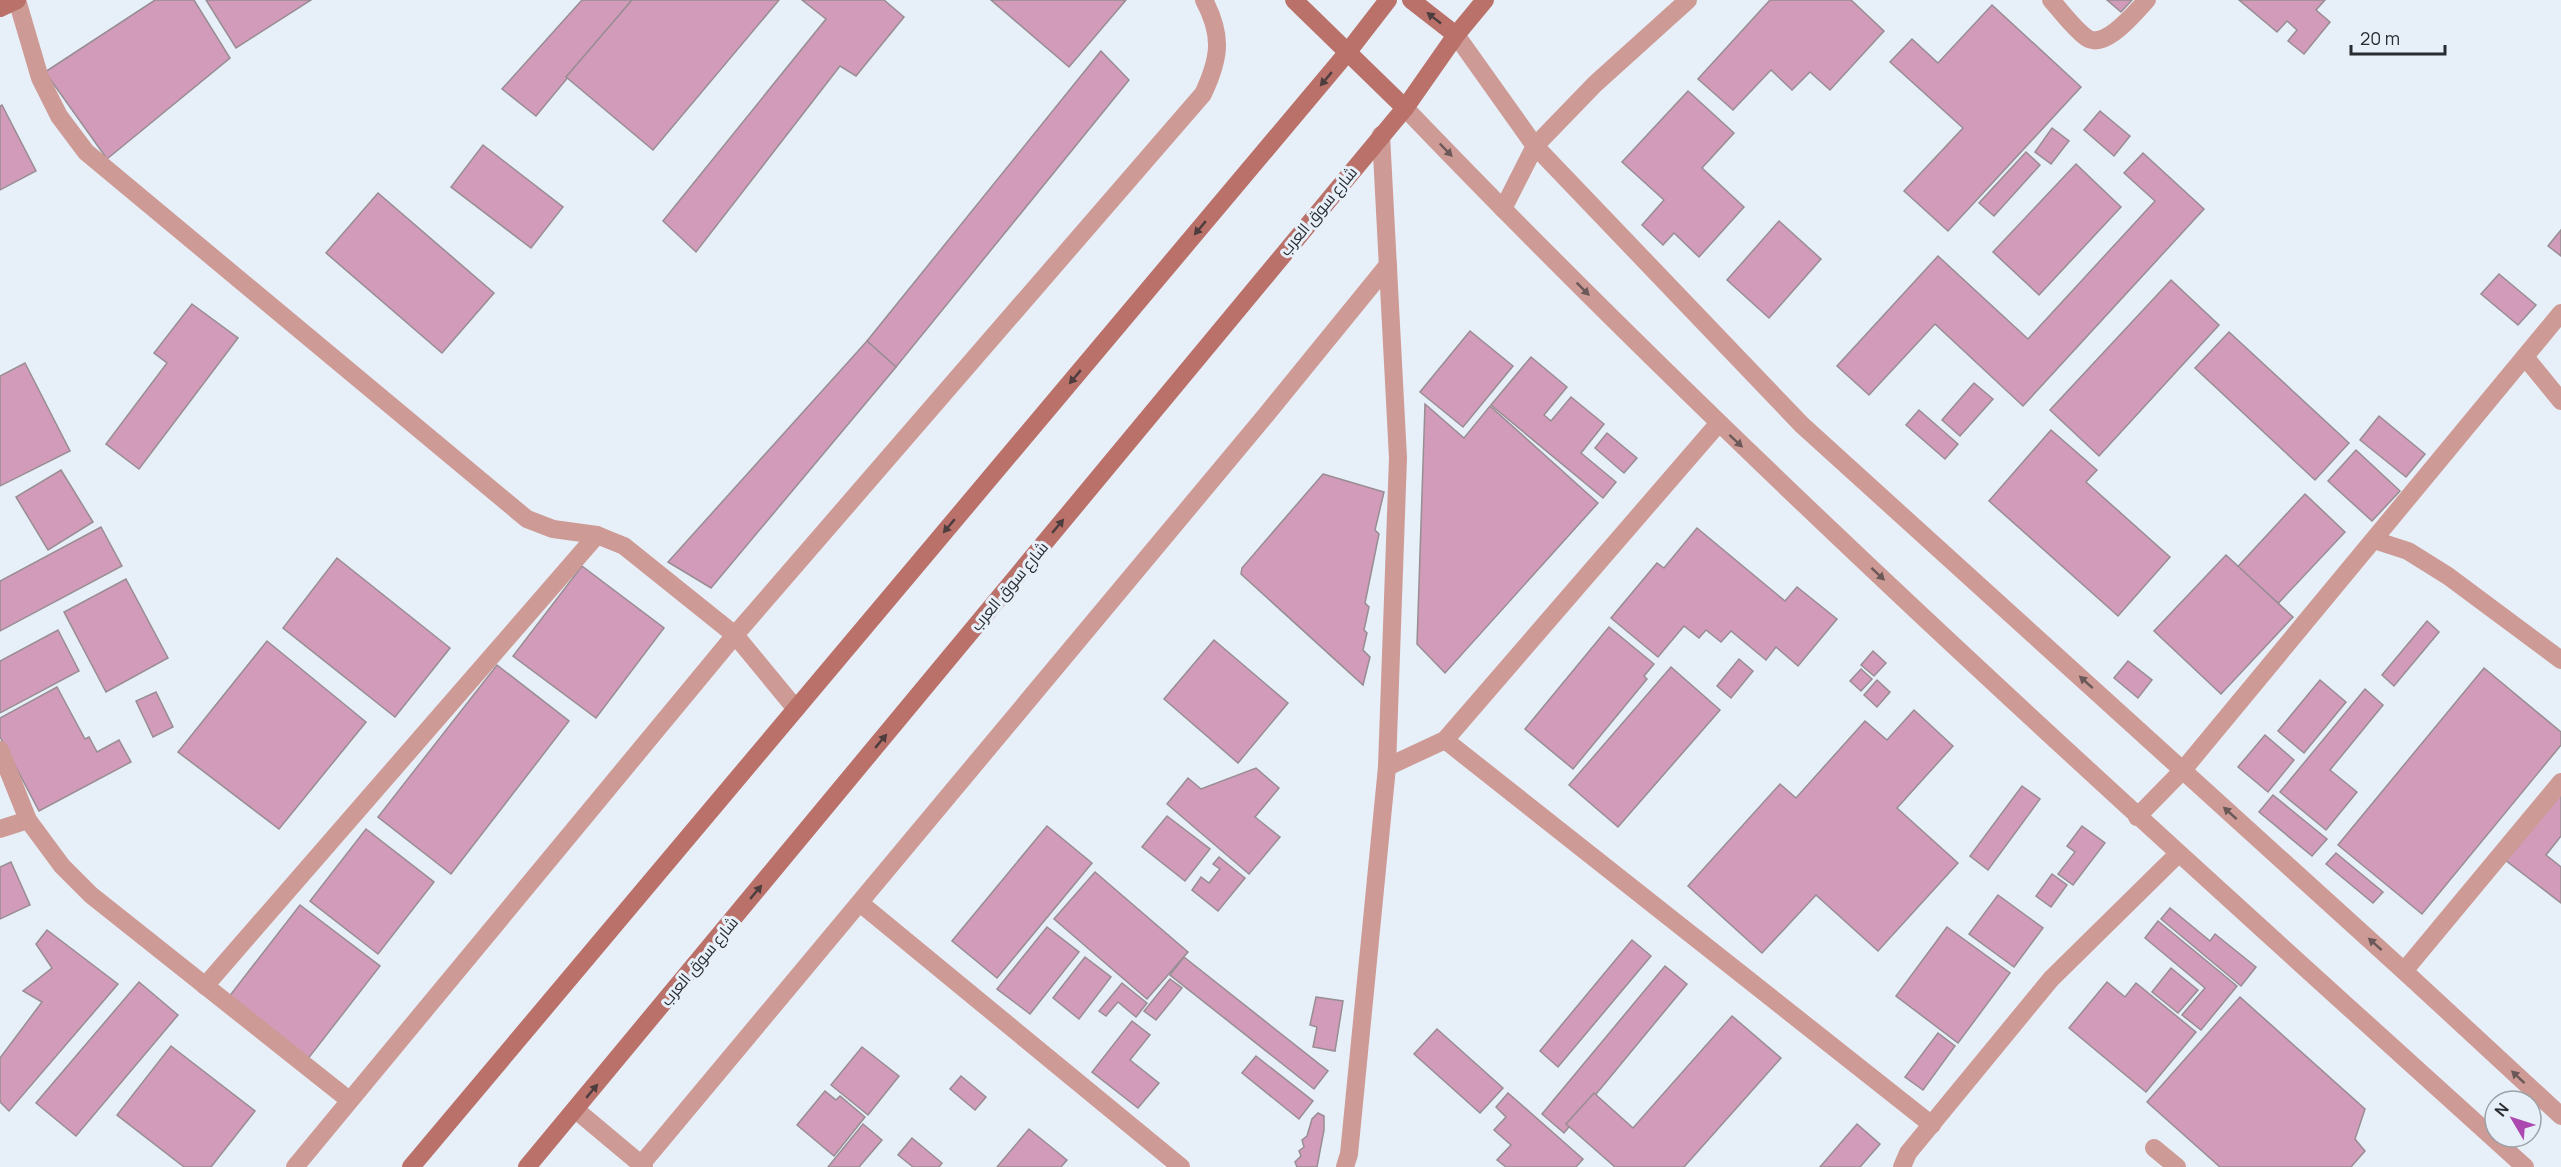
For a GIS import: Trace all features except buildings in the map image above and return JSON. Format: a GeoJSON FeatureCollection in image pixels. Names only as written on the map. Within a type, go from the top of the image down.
{"type":"FeatureCollection","features":[{"type":"Feature","properties":{"kind":"main road"},"geometry":{"type":"LineString","coordinates":[[0,8],[17,0]]}},
{"type":"Feature","properties":{"kind":"main road"},"geometry":{"type":"LineString","coordinates":[[1294,0],[1405,108]]}},
{"type":"Feature","properties":{"kind":"main road"},"geometry":{"type":"LineString","coordinates":[[411,1167],[1347,53],[1388,0]]}},
{"type":"Feature","properties":{"kind":"main road"},"geometry":{"type":"LineString","coordinates":[[1412,0],[1456,35]]}},
{"type":"Feature","properties":{"kind":"main road","name":"شارع سوق العرب"},"geometry":{"type":"LineString","coordinates":[[527,1167],[1405,108],[1456,35],[1485,0]]}},
{"type":"Feature","properties":{"kind":"street"},"geometry":{"type":"LineString","coordinates":[[17,0],[40,78],[59,117],[86,152],[527,519],[553,529],[597,535],[624,546],[735,635],[796,709]]}},
{"type":"Feature","properties":{"kind":"street"},"geometry":{"type":"LineString","coordinates":[[295,1167],[735,635],[1203,94],[1214,70],[1218,44],[1214,18],[1204,0]]}},
{"type":"Feature","properties":{"kind":"street"},"geometry":{"type":"LineString","coordinates":[[1503,209],[1535,146],[1595,84],[1688,0]]}},
{"type":"Feature","properties":{"kind":"street"},"geometry":{"type":"LineString","coordinates":[[2051,0],[2088,38],[2097,41],[2108,38],[2147,0]]}},
{"type":"Feature","properties":{"kind":"street"},"geometry":{"type":"LineString","coordinates":[[1456,35],[1535,146],[1802,425],[2561,1116]]}},
{"type":"Feature","properties":{"kind":"street"},"geometry":{"type":"LineString","coordinates":[[1405,108],[1718,424],[2137,817],[2525,1167]]}},
{"type":"Feature","properties":{"kind":"street"},"geometry":{"type":"LineString","coordinates":[[1346,1167],[1387,766],[1398,458],[1381,135]]}},
{"type":"Feature","properties":{"kind":"street"},"geometry":{"type":"LineString","coordinates":[[576,1110],[641,1166],[1266,415],[1388,265]]}},
{"type":"Feature","properties":{"kind":"street"},"geometry":{"type":"LineString","coordinates":[[2137,817],[2183,770],[2561,313]]}},
{"type":"Feature","properties":{"kind":"street"},"geometry":{"type":"LineString","coordinates":[[2524,357],[2561,402]]}},
{"type":"Feature","properties":{"kind":"street"},"geometry":{"type":"LineString","coordinates":[[1387,766],[1445,740],[1718,424]]}},
{"type":"Feature","properties":{"kind":"street"},"geometry":{"type":"LineString","coordinates":[[205,986],[597,535]]}},
{"type":"Feature","properties":{"kind":"street"},"geometry":{"type":"LineString","coordinates":[[2374,540],[2408,551],[2448,576],[2561,660]]}},
{"type":"Feature","properties":{"kind":"street"},"geometry":{"type":"LineString","coordinates":[[1445,740],[1932,1125]]}},
{"type":"Feature","properties":{"kind":"street"},"geometry":{"type":"LineString","coordinates":[[0,750],[28,820],[62,866],[85,890],[349,1100]]}},
{"type":"Feature","properties":{"kind":"street"},"geometry":{"type":"LineString","coordinates":[[2404,971],[2561,782]]}},
{"type":"Feature","properties":{"kind":"street"},"geometry":{"type":"LineString","coordinates":[[0,829],[28,820]]}},
{"type":"Feature","properties":{"kind":"street"},"geometry":{"type":"LineString","coordinates":[[1902,1167],[1908,1153],[2051,980],[2178,854]]}},
{"type":"Feature","properties":{"kind":"street"},"geometry":{"type":"LineString","coordinates":[[860,903],[1181,1167]]}},
{"type":"Feature","properties":{"kind":"street"},"geometry":{"type":"LineString","coordinates":[[2154,1148],[2177,1167]]}}]}
